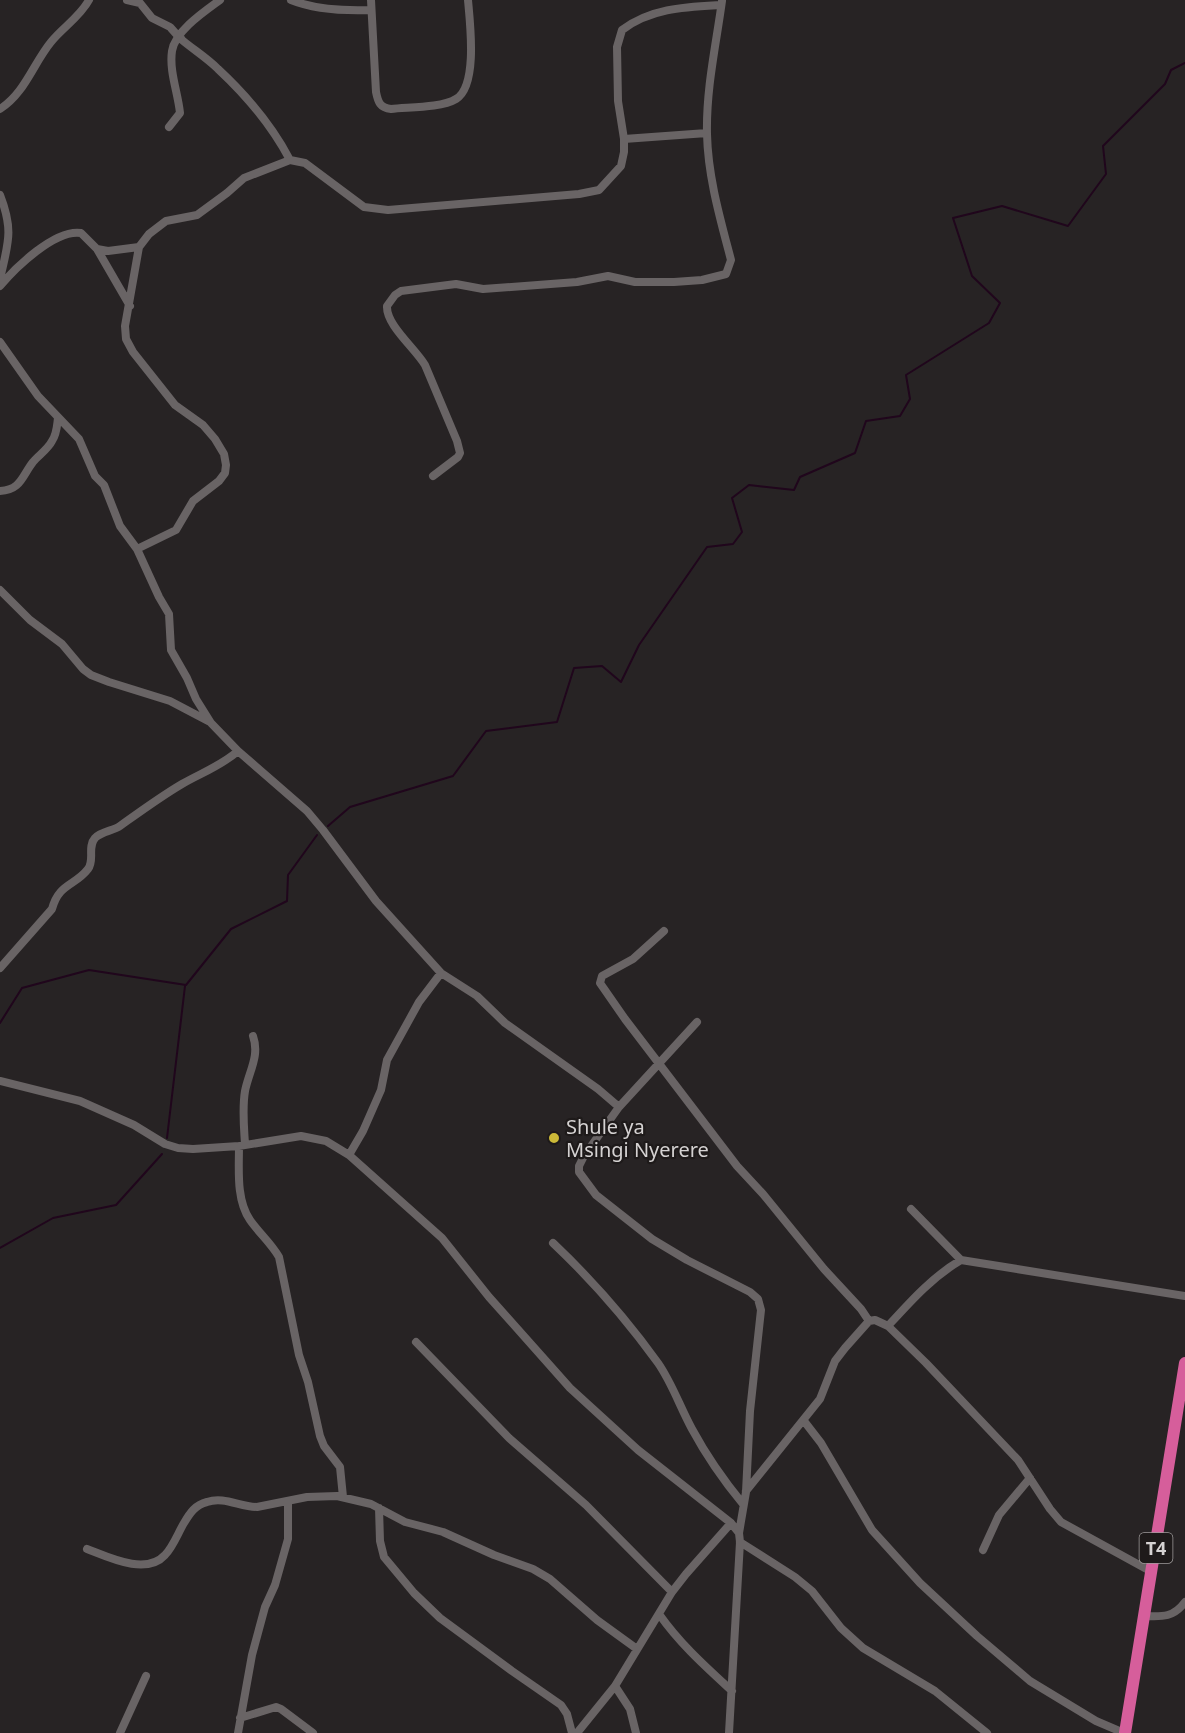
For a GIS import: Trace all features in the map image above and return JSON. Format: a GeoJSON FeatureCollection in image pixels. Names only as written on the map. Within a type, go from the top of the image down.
{"type":"FeatureCollection","features":[{"type":"Feature","properties":{"kind":"highway","name":"T4"},"geometry":{"type":"LineString","coordinates":[[1124,1733],[1145,1617],[1185,1363]]}},
{"type":"Feature","properties":{"kind":"street"},"geometry":{"type":"LineString","coordinates":[[0,109],[20,92],[50,42],[84,10],[89,0]]}},
{"type":"Feature","properties":{"kind":"street"},"geometry":{"type":"LineString","coordinates":[[127,0],[140,3],[152,18],[170,27],[216,67],[252,104],[281,143],[290,160]]}},
{"type":"Feature","properties":{"kind":"street"},"geometry":{"type":"LineString","coordinates":[[169,128],[180,113],[172,51],[179,36],[202,13],[220,0]]}},
{"type":"Feature","properties":{"kind":"street"},"geometry":{"type":"LineString","coordinates":[[291,0],[309,7],[371,10]]}},
{"type":"Feature","properties":{"kind":"street"},"geometry":{"type":"LineString","coordinates":[[371,0],[376,92],[379,103],[391,109],[449,102],[458,98],[466,88],[470,71],[468,0]]}},
{"type":"Feature","properties":{"kind":"street"},"geometry":{"type":"LineString","coordinates":[[137,549],[176,530],[193,501],[219,480],[225,473],[226,465],[224,454],[215,439],[203,425],[176,405],[133,352],[126,339],[125,332],[140,247],[149,234],[166,221],[197,215],[227,194],[244,178],[290,160],[305,163],[364,207],[388,210],[579,194],[600,190],[621,166],[624,152],[618,102],[617,47],[621,30],[657,12],[722,2],[714,46],[707,133],[715,200],[731,260],[726,274],[702,280],[674,282],[634,282],[608,276],[578,282],[483,289],[456,284],[401,291],[395,295],[387,306],[390,321],[425,365],[460,453],[433,476]]}},
{"type":"Feature","properties":{"kind":"street"},"geometry":{"type":"LineString","coordinates":[[624,139],[707,133]]}},
{"type":"Feature","properties":{"kind":"street"},"geometry":{"type":"LineString","coordinates":[[0,195],[10,229],[0,279]]}},
{"type":"Feature","properties":{"kind":"street"},"geometry":{"type":"LineString","coordinates":[[0,286],[24,261],[68,234],[81,233],[97,249],[130,306]]}},
{"type":"Feature","properties":{"kind":"street"},"geometry":{"type":"LineString","coordinates":[[97,249],[108,251],[140,247]]}},
{"type":"Feature","properties":{"kind":"street"},"geometry":{"type":"LineString","coordinates":[[0,342],[38,396],[79,440],[95,476],[106,489],[120,526],[137,549],[169,614],[171,650],[211,723],[238,751],[318,824],[376,901],[441,973],[477,996],[509,1026],[598,1089],[619,1107]]}},
{"type":"Feature","properties":{"kind":"street"},"geometry":{"type":"LineString","coordinates":[[0,491],[9,491],[19,485],[33,462],[52,441],[58,417]]}},
{"type":"Feature","properties":{"kind":"street"},"geometry":{"type":"LineString","coordinates":[[0,590],[30,620],[62,644],[91,675],[170,701],[211,723]]}},
{"type":"Feature","properties":{"kind":"street"},"geometry":{"type":"LineString","coordinates":[[0,968],[52,909],[60,892],[87,870],[91,862],[91,846],[97,836],[118,827],[171,790],[227,761],[238,751]]}},
{"type":"Feature","properties":{"kind":"street"},"geometry":{"type":"LineString","coordinates":[[664,931],[633,959],[603,975],[600,980],[602,986],[737,1166],[764,1194],[869,1321]]}},
{"type":"Feature","properties":{"kind":"street"},"geometry":{"type":"LineString","coordinates":[[349,1155],[363,1131],[381,1090],[387,1060],[419,1002],[441,973]]}},
{"type":"Feature","properties":{"kind":"street"},"geometry":{"type":"LineString","coordinates":[[697,1022],[619,1107],[584,1156],[579,1172],[596,1195],[652,1239],[687,1260],[750,1292],[758,1299],[760,1327],[750,1411],[746,1491],[739,1537],[729,1733]]}},
{"type":"Feature","properties":{"kind":"street"},"geometry":{"type":"LineString","coordinates":[[253,1036],[257,1047],[245,1090],[240,1190],[249,1219],[273,1245],[279,1257],[299,1355],[308,1382],[320,1436],[324,1446],[340,1467],[343,1497]]}},
{"type":"Feature","properties":{"kind":"street"},"geometry":{"type":"LineString","coordinates":[[0,1080],[80,1101],[134,1125],[165,1144],[178,1148],[242,1145],[301,1136],[327,1141],[349,1155],[442,1238],[489,1297],[570,1388],[638,1450],[731,1523],[739,1537],[812,1591],[856,1643],[935,1691],[987,1733]]}},
{"type":"Feature","properties":{"kind":"street"},"geometry":{"type":"LineString","coordinates":[[910,1209],[961,1260],[1185,1296]]}},
{"type":"Feature","properties":{"kind":"street"},"geometry":{"type":"LineString","coordinates":[[553,1242],[592,1281],[658,1363],[668,1378],[692,1430],[724,1481],[743,1504]]}},
{"type":"Feature","properties":{"kind":"street"},"geometry":{"type":"LineString","coordinates":[[888,1326],[920,1291],[961,1260]]}},
{"type":"Feature","properties":{"kind":"street"},"geometry":{"type":"LineString","coordinates":[[746,1491],[804,1421],[826,1388],[828,1376],[835,1361],[869,1321],[875,1320],[888,1326],[926,1363],[1018,1460],[1061,1522],[1152,1572]]}},
{"type":"Feature","properties":{"kind":"street"},"geometry":{"type":"LineString","coordinates":[[416,1342],[509,1438],[586,1504],[672,1592]]}},
{"type":"Feature","properties":{"kind":"street"},"geometry":{"type":"LineString","coordinates":[[804,1421],[821,1443],[872,1530],[920,1583],[976,1636],[1030,1682],[1096,1721],[1124,1733]]}},
{"type":"Feature","properties":{"kind":"street"},"geometry":{"type":"LineString","coordinates":[[983,1550],[999,1515],[1030,1478]]}},
{"type":"Feature","properties":{"kind":"street"},"geometry":{"type":"LineString","coordinates":[[87,1549],[141,1565],[155,1563],[165,1555],[189,1515],[204,1502],[225,1500],[257,1507],[308,1497],[343,1497],[371,1503],[405,1522],[443,1532],[494,1556],[533,1569],[550,1579],[597,1620],[638,1649]]}},
{"type":"Feature","properties":{"kind":"street"},"geometry":{"type":"LineString","coordinates":[[238,1733],[256,1639],[288,1539],[288,1502]]}},
{"type":"Feature","properties":{"kind":"street"},"geometry":{"type":"LineString","coordinates":[[379,1508],[380,1541],[384,1557],[414,1593],[440,1618],[561,1705],[567,1714],[572,1733]]}},
{"type":"Feature","properties":{"kind":"street"},"geometry":{"type":"LineString","coordinates":[[577,1733],[615,1686],[672,1592],[731,1523]]}},
{"type":"Feature","properties":{"kind":"street"},"geometry":{"type":"LineString","coordinates":[[1145,1617],[1164,1617],[1174,1614],[1185,1602]]}},
{"type":"Feature","properties":{"kind":"street"},"geometry":{"type":"LineString","coordinates":[[660,1614],[687,1649],[732,1691]]}},
{"type":"Feature","properties":{"kind":"street"},"geometry":{"type":"LineString","coordinates":[[120,1733],[146,1676]]}},
{"type":"Feature","properties":{"kind":"street"},"geometry":{"type":"LineString","coordinates":[[615,1686],[630,1708],[636,1733]]}},
{"type":"Feature","properties":{"kind":"street"},"geometry":{"type":"LineString","coordinates":[[240,1718],[276,1707],[313,1733]]}},
{"type":"Feature","properties":{"kind":"waterway"},"geometry":{"type":"LineString","coordinates":[[328,826],[350,807],[453,776],[486,731],[557,722],[574,668],[602,666],[621,682],[639,645],[707,547],[733,544],[742,532],[732,498],[749,485],[794,490],[800,477],[855,453],[866,421],[900,416],[910,399],[906,375],[989,323],[1000,303],[972,276],[953,218],[1002,206],[1068,226],[1106,174],[1103,146],[1165,84],[1171,70],[1185,63]]}},
{"type":"Feature","properties":{"kind":"waterway"},"geometry":{"type":"LineString","coordinates":[[0,1023],[22,988],[89,970],[186,985],[231,929],[287,901],[288,875],[317,835]]}},
{"type":"Feature","properties":{"kind":"waterway"},"geometry":{"type":"LineString","coordinates":[[167,1138],[185,986]]}},
{"type":"Feature","properties":{"kind":"waterway"},"geometry":{"type":"LineString","coordinates":[[0,1248],[53,1218],[116,1205],[162,1154]]}},
{"type":"Feature","properties":{"kind":"place","name":"Shule ya Msingi Nyerere"},"geometry":{"type":"Point","coordinates":[554,1138]}}]}
